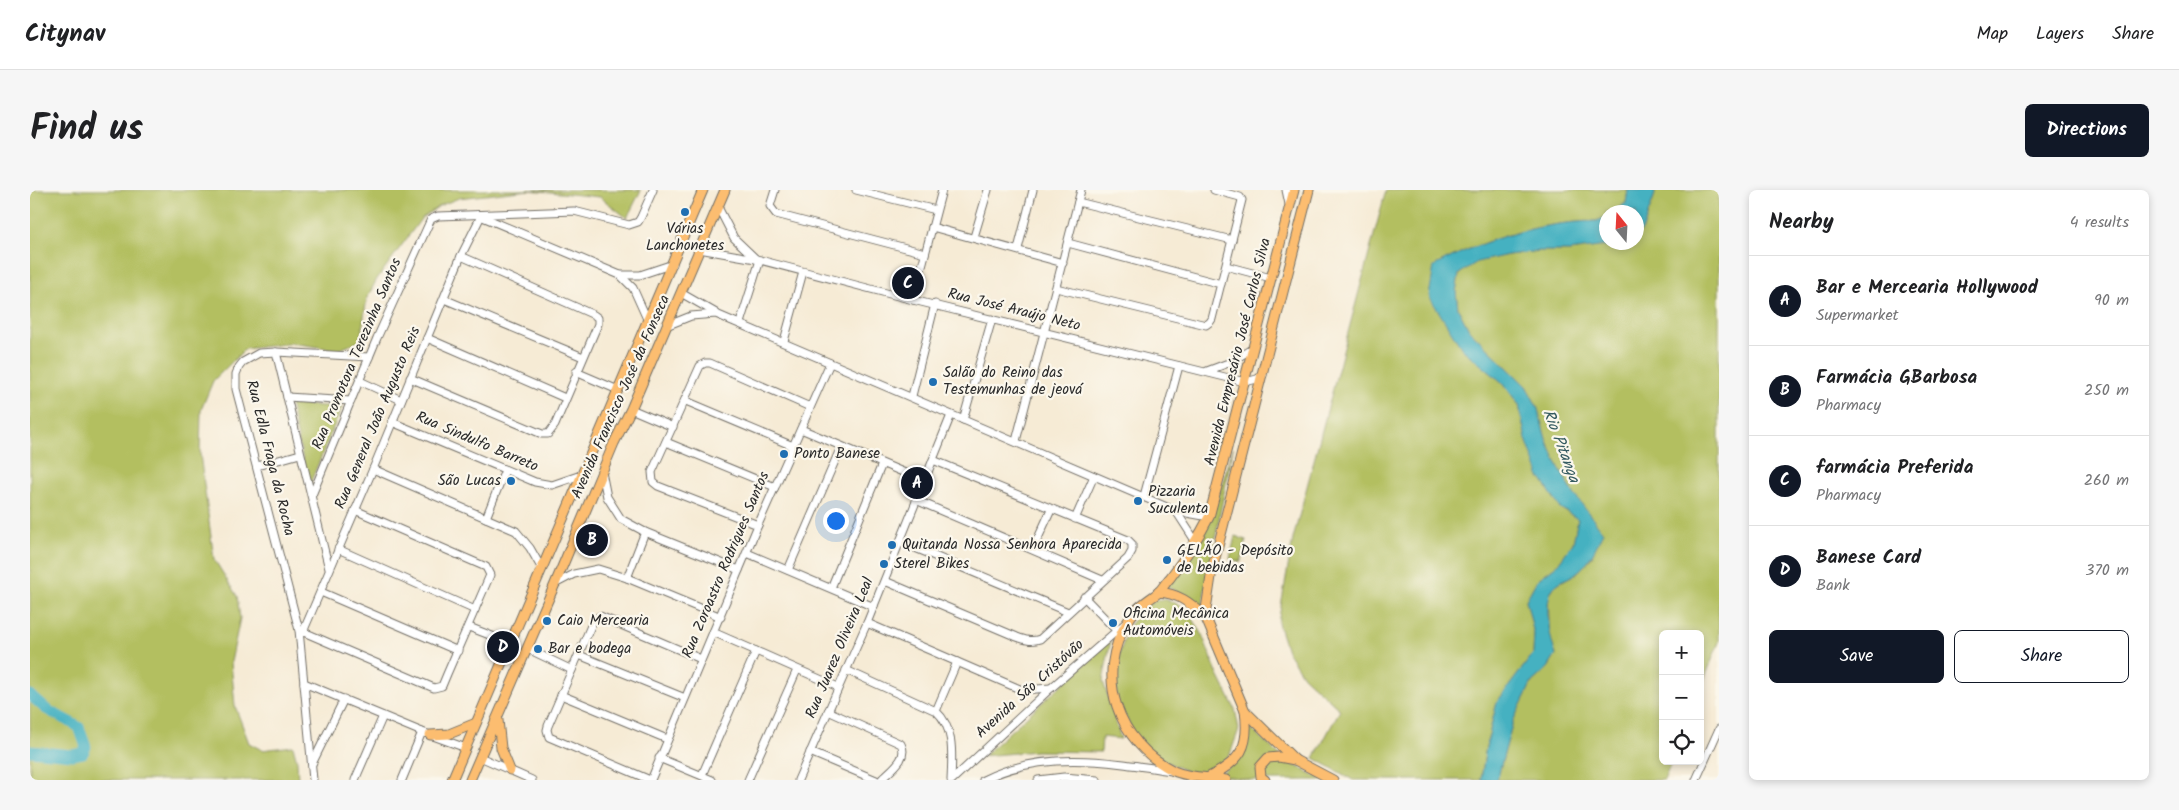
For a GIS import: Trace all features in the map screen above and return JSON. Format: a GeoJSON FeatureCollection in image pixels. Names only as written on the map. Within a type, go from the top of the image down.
{"type":"FeatureCollection","features":[{"type":"Feature","properties":{"kind":"main road","name":"Avenida Francisco José da Fonseca"},"geometry":{"type":"LineString","coordinates":[[452,780],[581,475],[607,420],[647,320],[673,264],[703,190]]}},
{"type":"Feature","properties":{"kind":"main road","name":"Avenida Francisco José da Fonseca"},"geometry":{"type":"LineString","coordinates":[[470,780],[556,584],[614,443],[682,293],[725,190]]}},
{"type":"Feature","properties":{"kind":"main road","name":"Avenida Empresário José Carlos Silva"},"geometry":{"type":"LineString","coordinates":[[1226,780],[1175,772],[1140,746],[1128,732],[1116,708],[1111,687],[1112,661],[1128,621],[1150,597],[1158,592],[1196,542],[1209,517],[1294,190]]}},
{"type":"Feature","properties":{"kind":"main road","name":"Avenida Empresário José Carlos Silva"},"geometry":{"type":"LineString","coordinates":[[1205,616],[1212,570],[1309,190]]}},
{"type":"Feature","properties":{"kind":"main road"},"geometry":{"type":"LineString","coordinates":[[607,420],[614,428],[622,428]]}},
{"type":"Feature","properties":{"kind":"main road"},"geometry":{"type":"LineString","coordinates":[[601,432],[606,430],[611,433],[614,443]]}},
{"type":"Feature","properties":{"kind":"main road"},"geometry":{"type":"LineString","coordinates":[[1158,592],[1175,594],[1205,616],[1245,711],[1247,733],[1242,751],[1233,763],[1209,777]]}},
{"type":"Feature","properties":{"kind":"main road"},"geometry":{"type":"LineString","coordinates":[[497,676],[501,686],[504,688],[511,686]]}},
{"type":"Feature","properties":{"kind":"main road"},"geometry":{"type":"LineString","coordinates":[[490,691],[498,692],[506,698]]}},
{"type":"Feature","properties":{"kind":"main road"},"geometry":{"type":"LineString","coordinates":[[1245,711],[1295,760],[1333,780]]}},
{"type":"Feature","properties":{"kind":"main road"},"geometry":{"type":"LineString","coordinates":[[498,716],[501,748],[510,770]]}},
{"type":"Feature","properties":{"kind":"main road"},"geometry":{"type":"LineString","coordinates":[[426,733],[449,734],[476,723]]}},
{"type":"Feature","properties":{"kind":"main road"},"geometry":{"type":"LineString","coordinates":[[1265,780],[1261,777],[1260,767],[1268,758],[1279,757],[1295,760]]}},
{"type":"Feature","properties":{"kind":"street"},"geometry":{"type":"LineString","coordinates":[[478,215],[574,211],[629,225],[638,222],[653,190]]}},
{"type":"Feature","properties":{"kind":"street"},"geometry":{"type":"LineString","coordinates":[[775,190],[770,206],[776,214],[925,253]]}},
{"type":"Feature","properties":{"kind":"street"},"geometry":{"type":"LineString","coordinates":[[856,190],[936,210]]}},
{"type":"Feature","properties":{"kind":"street"},"geometry":{"type":"LineString","coordinates":[[913,300],[942,190]]}},
{"type":"Feature","properties":{"kind":"street"},"geometry":{"type":"LineString","coordinates":[[974,238],[988,190]]}},
{"type":"Feature","properties":{"kind":"street"},"geometry":{"type":"LineString","coordinates":[[1018,249],[1034,190]]}},
{"type":"Feature","properties":{"kind":"street"},"geometry":{"type":"LineString","coordinates":[[1016,441],[1081,190]]}},
{"type":"Feature","properties":{"kind":"street"},"geometry":{"type":"LineString","coordinates":[[1056,288],[1206,325],[1211,320],[1242,199],[1214,190]]}},
{"type":"Feature","properties":{"kind":"street"},"geometry":{"type":"LineString","coordinates":[[1286,190],[1290,206]]}},
{"type":"Feature","properties":{"kind":"street"},"geometry":{"type":"LineString","coordinates":[[1078,202],[1232,240]]}},
{"type":"Feature","properties":{"kind":"street"},"geometry":{"type":"LineString","coordinates":[[718,207],[734,238],[758,260],[740,323]]}},
{"type":"Feature","properties":{"kind":"street"},"geometry":{"type":"LineString","coordinates":[[478,215],[620,275],[633,288],[647,320]]}},
{"type":"Feature","properties":{"kind":"street","name":"Rua Promotora Terezinha Santos"},"geometry":{"type":"LineString","coordinates":[[312,495],[369,357],[428,224],[434,217],[438,216],[478,215]]}},
{"type":"Feature","properties":{"kind":"street","name":"Rua General João Augusto Reis"},"geometry":{"type":"LineString","coordinates":[[301,631],[321,592],[329,569],[374,469],[400,400],[478,215]]}},
{"type":"Feature","properties":{"kind":"street"},"geometry":{"type":"LineString","coordinates":[[932,227],[1018,249],[1063,263]]}},
{"type":"Feature","properties":{"kind":"street"},"geometry":{"type":"LineString","coordinates":[[1068,244],[1221,284]]}},
{"type":"Feature","properties":{"kind":"street","name":"Rua José Araújo Neto"},"geometry":{"type":"LineString","coordinates":[[699,249],[758,260],[1245,382]]}},
{"type":"Feature","properties":{"kind":"street"},"geometry":{"type":"LineString","coordinates":[[410,378],[545,434],[551,431],[554,425],[598,324],[596,316],[461,256]]}},
{"type":"Feature","properties":{"kind":"street"},"geometry":{"type":"LineString","coordinates":[[620,275],[640,275],[673,264]]}},
{"type":"Feature","properties":{"kind":"street"},"geometry":{"type":"LineString","coordinates":[[1226,266],[1271,278]]}},
{"type":"Feature","properties":{"kind":"street"},"geometry":{"type":"LineString","coordinates":[[784,341],[803,272]]}},
{"type":"Feature","properties":{"kind":"street"},"geometry":{"type":"LineString","coordinates":[[682,293],[716,314],[784,341],[830,363],[912,396],[951,415],[1016,441],[1176,511],[1209,517]]}},
{"type":"Feature","properties":{"kind":"street"},"geometry":{"type":"LineString","coordinates":[[444,299],[582,357]]}},
{"type":"Feature","properties":{"kind":"street"},"geometry":{"type":"LineString","coordinates":[[912,396],[935,304]]}},
{"type":"Feature","properties":{"kind":"street"},"geometry":{"type":"LineString","coordinates":[[666,326],[691,316],[716,314]]}},
{"type":"Feature","properties":{"kind":"street"},"geometry":{"type":"LineString","coordinates":[[963,420],[992,319]]}},
{"type":"Feature","properties":{"kind":"street"},"geometry":{"type":"LineString","coordinates":[[426,338],[565,398]]}},
{"type":"Feature","properties":{"kind":"street"},"geometry":{"type":"LineString","coordinates":[[1207,371],[1237,359],[1253,348]]}},
{"type":"Feature","properties":{"kind":"street"},"geometry":{"type":"LineString","coordinates":[[276,352],[329,569]]}},
{"type":"Feature","properties":{"kind":"street","name":"Rua Edla Fraga da Rocha"},"geometry":{"type":"LineString","coordinates":[[313,780],[301,631],[236,389],[236,374],[243,362],[259,353],[276,352],[369,357]]}},
{"type":"Feature","properties":{"kind":"street"},"geometry":{"type":"LineString","coordinates":[[758,525],[656,485],[652,472],[700,366],[707,363],[810,407]]}},
{"type":"Feature","properties":{"kind":"street","name":"Rua Zoroastro Rodrigues Santos"},"geometry":{"type":"LineString","coordinates":[[650,780],[701,658],[721,617],[792,446],[830,363]]}},
{"type":"Feature","properties":{"kind":"street"},"geometry":{"type":"LineString","coordinates":[[1144,496],[1180,366]]}},
{"type":"Feature","properties":{"kind":"street"},"geometry":{"type":"LineString","coordinates":[[576,372],[618,390]]}},
{"type":"Feature","properties":{"kind":"street"},"geometry":{"type":"LineString","coordinates":[[1245,382],[1256,380],[1263,375]]}},
{"type":"Feature","properties":{"kind":"street"},"geometry":{"type":"LineString","coordinates":[[360,381],[400,400]]}},
{"type":"Feature","properties":{"kind":"street"},"geometry":{"type":"LineString","coordinates":[[287,397],[351,401]]}},
{"type":"Feature","properties":{"kind":"street"},"geometry":{"type":"LineString","coordinates":[[686,400],[792,446]]}},
{"type":"Feature","properties":{"kind":"street"},"geometry":{"type":"LineString","coordinates":[[631,408],[673,427]]}},
{"type":"Feature","properties":{"kind":"street","name":"Rua Juarez Oliveira Leal"},"geometry":{"type":"LineString","coordinates":[[798,780],[885,581],[951,415]]}},
{"type":"Feature","properties":{"kind":"street","name":"Rua Sindulfo Barreto"},"geometry":{"type":"LineString","coordinates":[[392,422],[505,470],[547,485],[581,475]]}},
{"type":"Feature","properties":{"kind":"street"},"geometry":{"type":"LineString","coordinates":[[800,430],[924,481]]}},
{"type":"Feature","properties":{"kind":"street"},"geometry":{"type":"LineString","coordinates":[[666,442],[775,487]]}},
{"type":"Feature","properties":{"kind":"street"},"geometry":{"type":"LineString","coordinates":[[788,570],[841,447]]}},
{"type":"Feature","properties":{"kind":"street"},"geometry":{"type":"LineString","coordinates":[[257,466],[300,454]]}},
{"type":"Feature","properties":{"kind":"street"},"geometry":{"type":"LineString","coordinates":[[885,581],[1029,641],[1040,639],[1128,558],[1132,551],[1132,544],[1128,540],[933,460]]}},
{"type":"Feature","properties":{"kind":"street"},"geometry":{"type":"LineString","coordinates":[[831,588],[882,464]]}},
{"type":"Feature","properties":{"kind":"street"},"geometry":{"type":"LineString","coordinates":[[374,469],[520,534],[542,570]]}},
{"type":"Feature","properties":{"kind":"street"},"geometry":{"type":"LineString","coordinates":[[486,518],[505,470]]}},
{"type":"Feature","properties":{"kind":"street"},"geometry":{"type":"LineString","coordinates":[[602,472],[607,497],[621,519],[645,532],[739,570]]}},
{"type":"Feature","properties":{"kind":"street"},"geometry":{"type":"LineString","coordinates":[[1075,519],[1094,476]]}},
{"type":"Feature","properties":{"kind":"street"},"geometry":{"type":"LineString","coordinates":[[916,500],[1102,580]]}},
{"type":"Feature","properties":{"kind":"street"},"geometry":{"type":"LineString","coordinates":[[301,631],[436,688],[442,686],[469,627],[490,575],[487,568],[355,510]]}},
{"type":"Feature","properties":{"kind":"street"},"geometry":{"type":"LineString","coordinates":[[1033,550],[1051,510]]}},
{"type":"Feature","properties":{"kind":"street"},"geometry":{"type":"LineString","coordinates":[[1176,511],[1196,542]]}},
{"type":"Feature","properties":{"kind":"street"},"geometry":{"type":"LineString","coordinates":[[627,578],[645,532]]}},
{"type":"Feature","properties":{"kind":"street"},"geometry":{"type":"LineString","coordinates":[[900,542],[1068,612]]}},
{"type":"Feature","properties":{"kind":"street"},"geometry":{"type":"LineString","coordinates":[[338,549],[475,610]]}},
{"type":"Feature","properties":{"kind":"street"},"geometry":{"type":"LineString","coordinates":[[747,553],[874,607]]}},
{"type":"Feature","properties":{"kind":"street"},"geometry":{"type":"LineString","coordinates":[[556,584],[570,576],[598,569],[627,578],[721,617]]}},
{"type":"Feature","properties":{"kind":"street"},"geometry":{"type":"LineString","coordinates":[[321,592],[458,651]]}},
{"type":"Feature","properties":{"kind":"street"},"geometry":{"type":"LineString","coordinates":[[1084,597],[1116,630]]}},
{"type":"Feature","properties":{"kind":"street"},"geometry":{"type":"LineString","coordinates":[[650,780],[549,737],[547,730],[561,694],[593,621],[600,616],[701,658]]}},
{"type":"Feature","properties":{"kind":"street","name":"Avenida São Cristóvão"},"geometry":{"type":"LineString","coordinates":[[952,780],[1051,688],[1128,621]]}},
{"type":"Feature","properties":{"kind":"street"},"geometry":{"type":"LineString","coordinates":[[867,623],[1022,690],[1051,688]]}},
{"type":"Feature","properties":{"kind":"street"},"geometry":{"type":"LineString","coordinates":[[469,627],[510,643]]}},
{"type":"Feature","properties":{"kind":"street"},"geometry":{"type":"LineString","coordinates":[[713,632],[838,687]]}},
{"type":"Feature","properties":{"kind":"street"},"geometry":{"type":"LineString","coordinates":[[528,649],[572,670]]}},
{"type":"Feature","properties":{"kind":"street"},"geometry":{"type":"LineString","coordinates":[[702,776],[756,651]]}},
{"type":"Feature","properties":{"kind":"street"},"geometry":{"type":"LineString","coordinates":[[578,655],[685,698]]}},
{"type":"Feature","properties":{"kind":"street"},"geometry":{"type":"LineString","coordinates":[[936,711],[957,662]]}},
{"type":"Feature","properties":{"kind":"street"},"geometry":{"type":"LineString","coordinates":[[748,780],[797,670]]}},
{"type":"Feature","properties":{"kind":"street"},"geometry":{"type":"LineString","coordinates":[[846,670],[941,715],[950,734],[952,780]]}},
{"type":"Feature","properties":{"kind":"street"},"geometry":{"type":"LineString","coordinates":[[304,682],[383,716],[466,748]]}},
{"type":"Feature","properties":{"kind":"street"},"geometry":{"type":"LineString","coordinates":[[561,694],[667,739]]}},
{"type":"Feature","properties":{"kind":"street"},"geometry":{"type":"LineString","coordinates":[[312,765],[344,699]]}},
{"type":"Feature","properties":{"kind":"street"},"geometry":{"type":"LineString","coordinates":[[828,711],[901,744],[904,751],[903,757],[880,780]]}},
{"type":"Feature","properties":{"kind":"street"},"geometry":{"type":"LineString","coordinates":[[355,780],[383,716]]}},
{"type":"Feature","properties":{"kind":"street"},"geometry":{"type":"LineString","coordinates":[[1696,780],[1719,729]]}},
{"type":"Feature","properties":{"kind":"street"},"geometry":{"type":"LineString","coordinates":[[402,780],[426,733]]}},
{"type":"Feature","properties":{"kind":"street"},"geometry":{"type":"LineString","coordinates":[[810,752],[876,780]]}},
{"type":"Feature","properties":{"kind":"street"},"geometry":{"type":"LineString","coordinates":[[480,757],[527,779]]}},
{"type":"Feature","properties":{"kind":"street"},"geometry":{"type":"LineString","coordinates":[[659,758],[712,780]]}},
{"type":"Feature","properties":{"kind":"street"},"geometry":{"type":"LineString","coordinates":[[983,780],[1015,766],[1038,762],[1071,760],[1119,763],[1175,772]]}},
{"type":"Feature","properties":{"kind":"street"},"geometry":{"type":"LineString","coordinates":[[1038,780],[1064,777],[1097,780]]}},
{"type":"Feature","properties":{"kind":"green space"},"geometry":{"type":"Polygon","coordinates":[[[30,190],[529,190],[459,198],[439,206],[421,219],[377,279],[367,298],[360,341],[338,350],[292,343],[245,349],[213,381],[201,410],[200,454],[214,559],[237,596],[240,618],[231,662],[235,706],[249,743],[262,750],[293,746],[297,761],[298,780],[30,780],[30,190]]]}},
{"type":"Feature","properties":{"kind":"green space"},"geometry":{"type":"Polygon","coordinates":[[[529,190],[641,190],[627,218],[600,197],[529,190]]]}},
{"type":"Feature","properties":{"kind":"green space"},"geometry":{"type":"Polygon","coordinates":[[[1386,190],[1628,190],[1626,203],[1623,205],[1599,205],[1599,220],[1597,221],[1555,225],[1513,234],[1453,256],[1434,266],[1462,349],[1503,383],[1519,405],[1526,439],[1560,508],[1578,519],[1573,543],[1557,565],[1537,580],[1526,600],[1534,634],[1533,654],[1497,702],[1486,747],[1481,780],[1353,780],[1314,758],[1340,710],[1303,676],[1287,651],[1278,623],[1293,539],[1386,190]]]}},
{"type":"Feature","properties":{"kind":"green space"},"geometry":{"type":"Polygon","coordinates":[[[1654,190],[1719,190],[1719,642],[1704,680],[1704,630],[1659,630],[1659,765],[1670,765],[1664,780],[1497,780],[1513,721],[1532,682],[1548,668],[1556,655],[1550,638],[1548,597],[1555,585],[1577,573],[1593,556],[1574,494],[1560,470],[1546,439],[1537,406],[1526,386],[1469,330],[1458,309],[1456,292],[1459,274],[1477,261],[1508,255],[1539,251],[1569,251],[1599,246],[1599,250],[1644,250],[1644,225],[1655,194],[1654,190]]]}},
{"type":"Feature","properties":{"kind":"green space"},"geometry":{"type":"Polygon","coordinates":[[[290,404],[342,407],[309,486],[290,404]]]}},
{"type":"Feature","properties":{"kind":"green space"},"geometry":{"type":"Polygon","coordinates":[[[1233,448],[1202,609],[1185,594],[1167,587],[1212,516],[1233,448]]]}},
{"type":"Feature","properties":{"kind":"green space"},"geometry":{"type":"Polygon","coordinates":[[[1235,536],[1246,540],[1241,562],[1230,559],[1235,536]]]}},
{"type":"Feature","properties":{"kind":"green space"},"geometry":{"type":"Polygon","coordinates":[[[1164,599],[1188,611],[1201,632],[1218,675],[1235,709],[1239,729],[1229,757],[1204,773],[1188,772],[1167,762],[1138,741],[1116,699],[1117,660],[1130,624],[1142,610],[1155,600],[1164,599]]]}},
{"type":"Feature","properties":{"kind":"green space"},"geometry":{"type":"Polygon","coordinates":[[[1111,640],[1103,681],[1121,739],[1102,737],[1101,752],[1036,751],[983,756],[1111,640]]]}},
{"type":"Feature","properties":{"kind":"green space"},"geometry":{"type":"Polygon","coordinates":[[[1247,725],[1286,761],[1324,780],[1251,780],[1219,775],[1237,760],[1247,725]]]}},
{"type":"Feature","properties":{"kind":"water"},"geometry":{"type":"Polygon","coordinates":[[[1628,190],[1654,190],[1655,194],[1644,225],[1644,205],[1623,205],[1626,203],[1628,190]]]}},
{"type":"Feature","properties":{"kind":"water","name":"Rio Pitanga"},"geometry":{"type":"Polygon","coordinates":[[[1599,220],[1599,247],[1508,255],[1477,262],[1459,274],[1456,292],[1458,309],[1469,330],[1526,386],[1537,406],[1546,439],[1560,470],[1574,494],[1603,532],[1592,554],[1581,569],[1558,583],[1551,591],[1548,618],[1551,639],[1556,655],[1548,668],[1532,682],[1513,721],[1497,780],[1481,780],[1486,747],[1497,702],[1533,654],[1534,634],[1526,600],[1537,580],[1557,565],[1573,543],[1578,519],[1560,508],[1539,475],[1526,439],[1519,405],[1503,383],[1462,349],[1429,296],[1434,266],[1453,256],[1513,234],[1555,225],[1599,220]]]}},
{"type":"Feature","properties":{"kind":"waterway","name":"Rio Pitanga"},"geometry":{"type":"LineString","coordinates":[[30,695],[46,709],[79,727],[86,747],[83,753],[72,755],[30,751]]}},
{"type":"Feature","properties":{"kind":"place","name":"Várias Lanchonetes"},"geometry":{"type":"Point","coordinates":[685,212]}},
{"type":"Feature","properties":{"kind":"place","name":"farmácia Preferida"},"geometry":{"type":"Point","coordinates":[908,283]}},
{"type":"Feature","properties":{"kind":"place","name":"Salão do Reino das Testemunhas de jeová"},"geometry":{"type":"Point","coordinates":[933,382]}},
{"type":"Feature","properties":{"kind":"place","name":"Ponto Banese"},"geometry":{"type":"Point","coordinates":[784,454]}},
{"type":"Feature","properties":{"kind":"place","name":"São Lucas"},"geometry":{"type":"Point","coordinates":[511,481]}},
{"type":"Feature","properties":{"kind":"place","name":"Bar e Mercearia Hollywood"},"geometry":{"type":"Point","coordinates":[917,483]}},
{"type":"Feature","properties":{"kind":"place","name":"Pizzaria Suculenta"},"geometry":{"type":"Point","coordinates":[1138,501]}},
{"type":"Feature","properties":{"kind":"place","name":"Farmácia GBarbosa"},"geometry":{"type":"Point","coordinates":[592,540]}},
{"type":"Feature","properties":{"kind":"place","name":"Quitanda Nossa Senhora Aparecida"},"geometry":{"type":"Point","coordinates":[892,545]}},
{"type":"Feature","properties":{"kind":"place","name":"GELÃO - Depósito de bebidas"},"geometry":{"type":"Point","coordinates":[1167,560]}},
{"type":"Feature","properties":{"kind":"place","name":"Sterel Bikes"},"geometry":{"type":"Point","coordinates":[884,564]}},
{"type":"Feature","properties":{"kind":"place","name":"Caio Mercearia"},"geometry":{"type":"Point","coordinates":[547,621]}},
{"type":"Feature","properties":{"kind":"place","name":"Oficina Mecânica Automóveis"},"geometry":{"type":"Point","coordinates":[1113,623]}},
{"type":"Feature","properties":{"kind":"place","name":"Banese Card"},"geometry":{"type":"Point","coordinates":[503,647]}},
{"type":"Feature","properties":{"kind":"place","name":"Bar e bodega"},"geometry":{"type":"Point","coordinates":[538,649]}}]}
